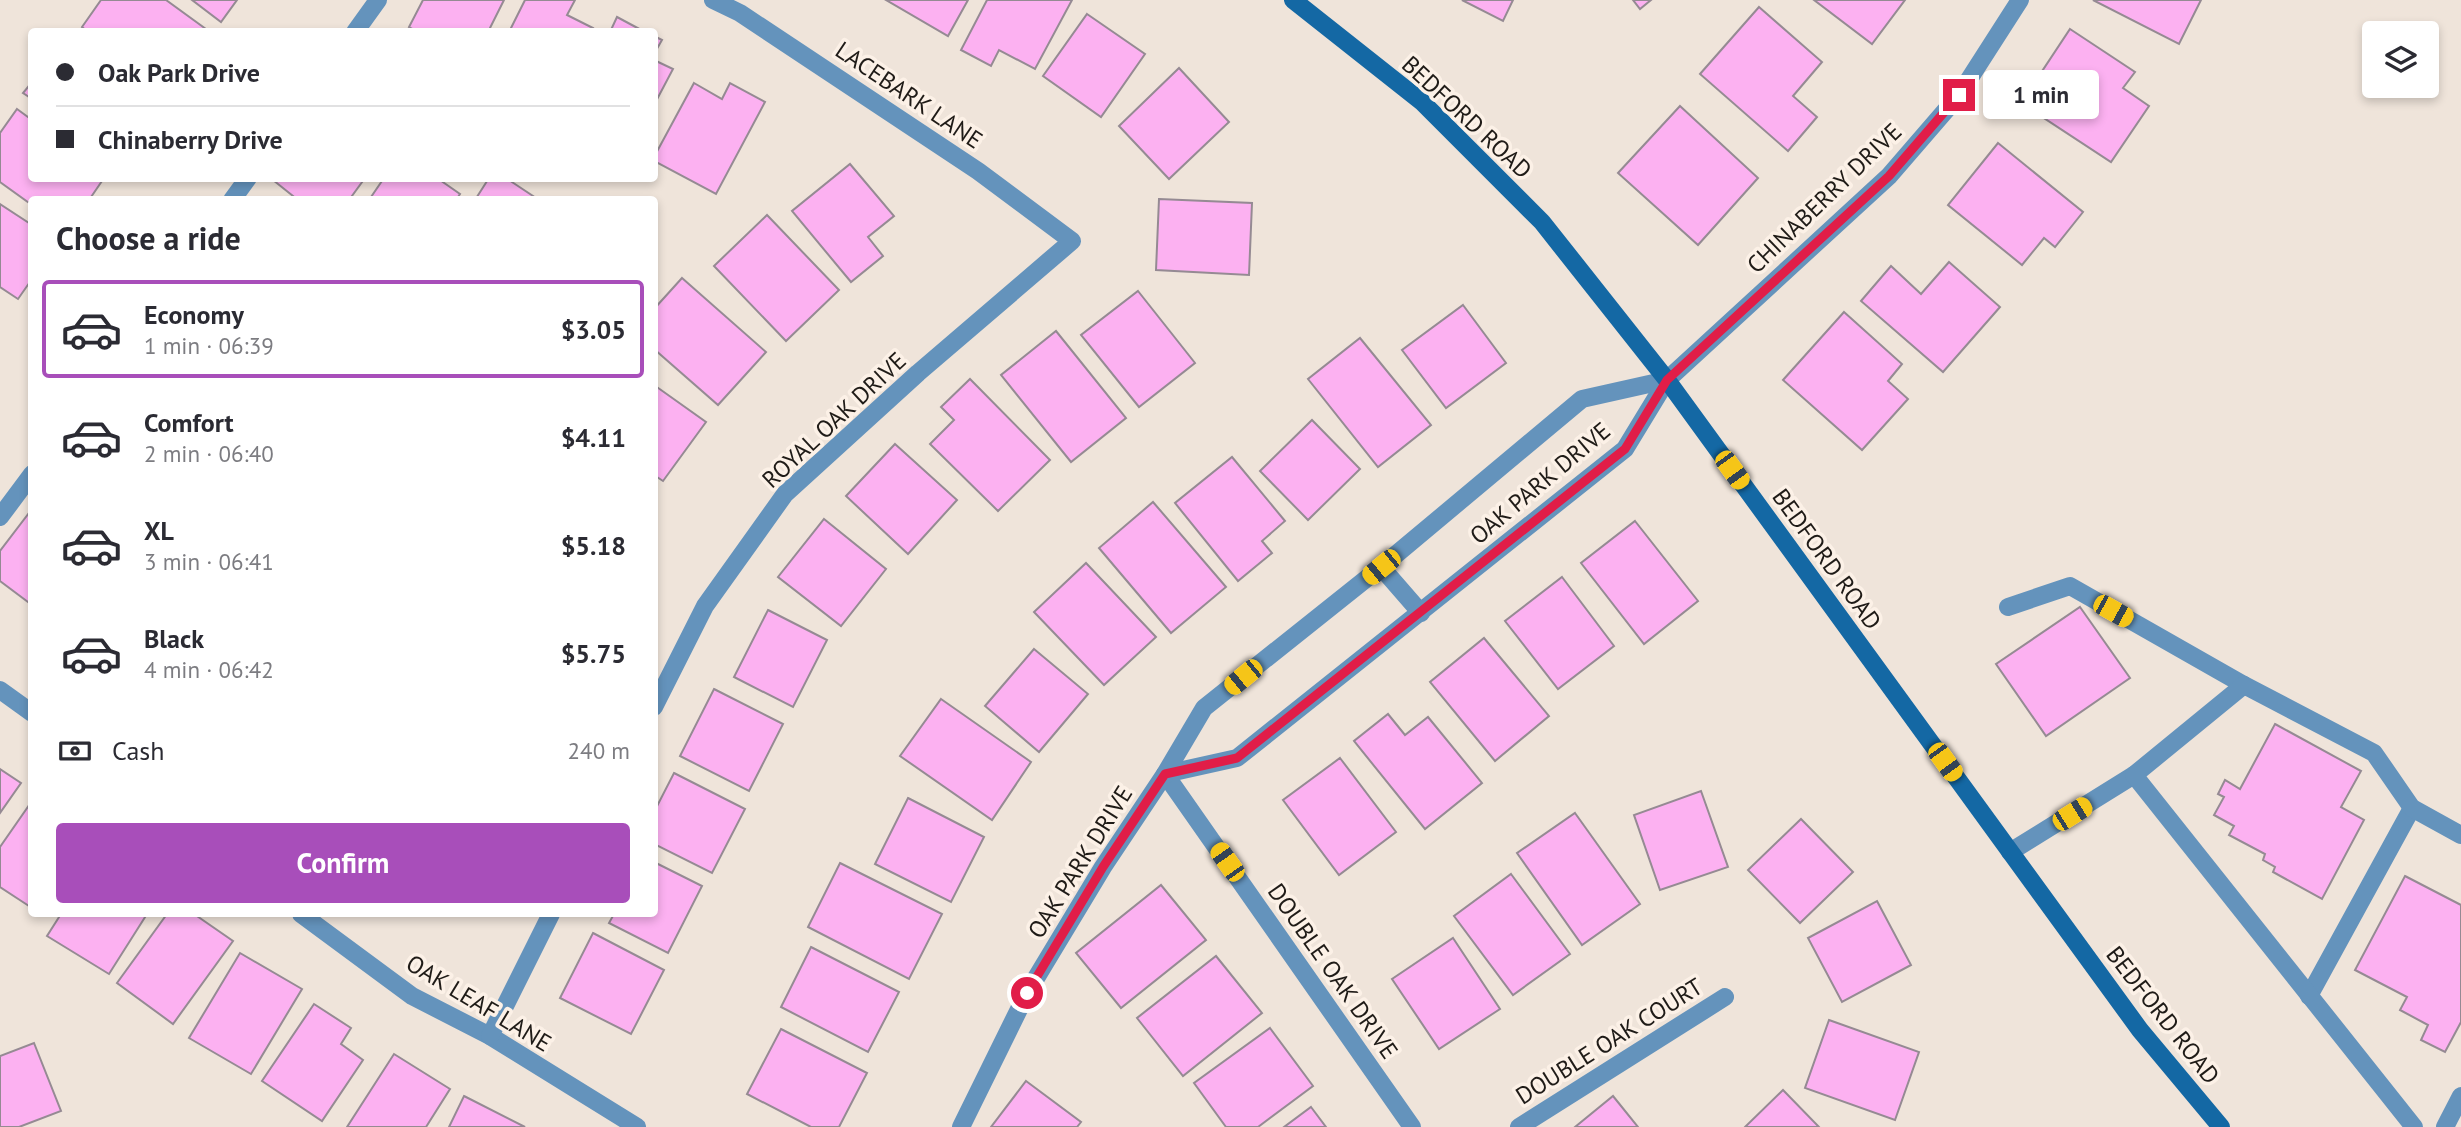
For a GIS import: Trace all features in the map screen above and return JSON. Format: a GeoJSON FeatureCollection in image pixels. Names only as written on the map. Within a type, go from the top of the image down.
{"type":"FeatureCollection","features":[{"type":"Feature","properties":{"kind":"main road","name":"BEDFORD ROAD"},"geometry":{"type":"LineString","coordinates":[[1293,0],[1422,102],[1533,213],[1667,380],[2140,1030],[2221,1127]]}},
{"type":"Feature","properties":{"kind":"street"},"geometry":{"type":"LineString","coordinates":[[358,28],[378,0]]}},
{"type":"Feature","properties":{"kind":"street","name":"LACEBARK LANE"},"geometry":{"type":"LineString","coordinates":[[713,0],[740,13],[978,170],[1072,242]]}},
{"type":"Feature","properties":{"kind":"street","name":"CHINABERRY DRIVE"},"geometry":{"type":"LineString","coordinates":[[1667,380],[1889,176],[1959,95],[2020,0]]}},
{"type":"Feature","properties":{"kind":"street","name":"ROYAL OAK DRIVE"},"geometry":{"type":"LineString","coordinates":[[658,699],[705,606],[785,494],[918,373],[1072,242]]}},
{"type":"Feature","properties":{"kind":"street","name":"OAK PARK DRIVE"},"geometry":{"type":"LineString","coordinates":[[961,1127],[1027,993],[1204,708],[1381,567],[1582,399],[1667,380]]}},
{"type":"Feature","properties":{"kind":"street","name":"OAK PARK DRIVE"},"geometry":{"type":"LineString","coordinates":[[1165,774],[1237,758],[1421,614],[1625,449],[1667,380]]}},
{"type":"Feature","properties":{"kind":"street"},"geometry":{"type":"LineString","coordinates":[[0,517],[28,479]]}},
{"type":"Feature","properties":{"kind":"street"},"geometry":{"type":"LineString","coordinates":[[1381,567],[1421,614]]}},
{"type":"Feature","properties":{"kind":"street"},"geometry":{"type":"LineString","coordinates":[[2008,607],[2070,586],[2244,685],[2374,753],[2412,808],[2461,835]]}},
{"type":"Feature","properties":{"kind":"street"},"geometry":{"type":"LineString","coordinates":[[2010,852],[2133,775],[2244,685]]}},
{"type":"Feature","properties":{"kind":"street"},"geometry":{"type":"LineString","coordinates":[[0,690],[28,710]]}},
{"type":"Feature","properties":{"kind":"street","name":"DOUBLE OAK DRIVE"},"geometry":{"type":"LineString","coordinates":[[1165,774],[1412,1127]]}},
{"type":"Feature","properties":{"kind":"street"},"geometry":{"type":"LineString","coordinates":[[2133,775],[2414,1127]]}},
{"type":"Feature","properties":{"kind":"street"},"geometry":{"type":"LineString","coordinates":[[2309,996],[2412,808]]}},
{"type":"Feature","properties":{"kind":"street","name":"OAK LEAF LANE"},"geometry":{"type":"LineString","coordinates":[[304,917],[412,996],[490,1036],[637,1127]]}},
{"type":"Feature","properties":{"kind":"street"},"geometry":{"type":"LineString","coordinates":[[490,1036],[550,917]]}},
{"type":"Feature","properties":{"kind":"street","name":"DOUBLE OAK COURT"},"geometry":{"type":"LineString","coordinates":[[1519,1127],[1725,997]]}},
{"type":"Feature","properties":{"kind":"street"},"geometry":{"type":"LineString","coordinates":[[2445,1127],[2461,1096]]}},
{"type":"Feature","properties":{"kind":"building"},"geometry":{"type":"Polygon","coordinates":[[[101,0],[166,0],[204,28],[83,28],[101,0]]]}},
{"type":"Feature","properties":{"kind":"building"},"geometry":{"type":"Polygon","coordinates":[[[192,0],[237,0],[221,22],[192,0]]]}},
{"type":"Feature","properties":{"kind":"building"},"geometry":{"type":"Polygon","coordinates":[[[423,0],[504,0],[490,28],[409,27],[423,0]]]}},
{"type":"Feature","properties":{"kind":"building"},"geometry":{"type":"Polygon","coordinates":[[[525,0],[575,0],[567,15],[593,28],[511,28],[525,0]]]}},
{"type":"Feature","properties":{"kind":"building"},"geometry":{"type":"Polygon","coordinates":[[[886,0],[968,0],[948,36],[886,0]]]}},
{"type":"Feature","properties":{"kind":"building"},"geometry":{"type":"Polygon","coordinates":[[[987,0],[1072,0],[1035,69],[999,50],[991,66],[961,50],[987,0]]]}},
{"type":"Feature","properties":{"kind":"building"},"geometry":{"type":"Polygon","coordinates":[[[1462,0],[1513,0],[1503,21],[1462,0]]]}},
{"type":"Feature","properties":{"kind":"building"},"geometry":{"type":"Polygon","coordinates":[[[1633,0],[1651,0],[1640,9],[1633,0]]]}},
{"type":"Feature","properties":{"kind":"building"},"geometry":{"type":"Polygon","coordinates":[[[1814,0],[1905,0],[1872,44],[1814,0]]]}},
{"type":"Feature","properties":{"kind":"building"},"geometry":{"type":"Polygon","coordinates":[[[2093,0],[2201,0],[2179,44],[2093,0]]]}},
{"type":"Feature","properties":{"kind":"building"},"geometry":{"type":"Polygon","coordinates":[[[1759,7],[1822,62],[1793,96],[1817,117],[1788,151],[1700,74],[1759,7]]]}},
{"type":"Feature","properties":{"kind":"building"},"geometry":{"type":"Polygon","coordinates":[[[1087,14],[1145,54],[1101,117],[1043,76],[1087,14]]]}},
{"type":"Feature","properties":{"kind":"building"},"geometry":{"type":"Polygon","coordinates":[[[617,17],[638,28],[612,28],[617,17]]]}},
{"type":"Feature","properties":{"kind":"building"},"geometry":{"type":"Polygon","coordinates":[[[2070,29],[2135,72],[2123,88],[2149,106],[2111,162],[2021,103],[2070,29]]]}},
{"type":"Feature","properties":{"kind":"building"},"geometry":{"type":"Polygon","coordinates":[[[658,62],[673,69],[658,97],[658,62]]]}},
{"type":"Feature","properties":{"kind":"building"},"geometry":{"type":"Polygon","coordinates":[[[1179,68],[1229,122],[1169,179],[1119,126],[1179,68]]]}},
{"type":"Feature","properties":{"kind":"building"},"geometry":{"type":"Polygon","coordinates":[[[694,83],[722,99],[730,83],[765,102],[716,194],[658,163],[658,150],[694,83]]]}},
{"type":"Feature","properties":{"kind":"building"},"geometry":{"type":"Polygon","coordinates":[[[1680,106],[1758,178],[1698,245],[1618,173],[1680,106]]]}},
{"type":"Feature","properties":{"kind":"building"},"geometry":{"type":"Polygon","coordinates":[[[17,109],[28,117],[28,182],[101,182],[92,196],[28,196],[28,202],[0,182],[0,133],[17,109]]]}},
{"type":"Feature","properties":{"kind":"building"},"geometry":{"type":"Polygon","coordinates":[[[1998,143],[2083,212],[2055,247],[2044,238],[2022,265],[1948,205],[1998,143]]]}},
{"type":"Feature","properties":{"kind":"building"},"geometry":{"type":"Polygon","coordinates":[[[850,164],[894,216],[868,237],[883,256],[851,282],[792,211],[850,164]]]}},
{"type":"Feature","properties":{"kind":"building"},"geometry":{"type":"Polygon","coordinates":[[[276,182],[362,182],[352,196],[293,196],[276,182]]]}},
{"type":"Feature","properties":{"kind":"building"},"geometry":{"type":"Polygon","coordinates":[[[381,182],[443,182],[460,194],[459,196],[372,196],[381,182]]]}},
{"type":"Feature","properties":{"kind":"building"},"geometry":{"type":"Polygon","coordinates":[[[486,182],[512,182],[533,196],[478,196],[486,182]]]}},
{"type":"Feature","properties":{"kind":"building"},"geometry":{"type":"Polygon","coordinates":[[[1159,199],[1252,203],[1249,275],[1156,270],[1159,199]]]}},
{"type":"Feature","properties":{"kind":"building"},"geometry":{"type":"Polygon","coordinates":[[[0,204],[28,222],[28,285],[18,299],[0,287],[0,204]]]}},
{"type":"Feature","properties":{"kind":"building"},"geometry":{"type":"Polygon","coordinates":[[[767,215],[839,290],[786,341],[714,266],[767,215]]]}},
{"type":"Feature","properties":{"kind":"building"},"geometry":{"type":"Polygon","coordinates":[[[1949,262],[2000,307],[1943,372],[1861,301],[1891,266],[1921,294],[1949,262]]]}},
{"type":"Feature","properties":{"kind":"building"},"geometry":{"type":"Polygon","coordinates":[[[682,278],[766,352],[718,405],[658,352],[658,305],[682,278]]]}},
{"type":"Feature","properties":{"kind":"building"},"geometry":{"type":"Polygon","coordinates":[[[1138,291],[1195,363],[1139,407],[1081,335],[1138,291]]]}},
{"type":"Feature","properties":{"kind":"building"},"geometry":{"type":"Polygon","coordinates":[[[1463,305],[1506,363],[1446,408],[1402,350],[1463,305]]]}},
{"type":"Feature","properties":{"kind":"building"},"geometry":{"type":"Polygon","coordinates":[[[1844,312],[1902,364],[1888,381],[1908,399],[1862,450],[1783,380],[1844,312]]]}},
{"type":"Feature","properties":{"kind":"building"},"geometry":{"type":"Polygon","coordinates":[[[1056,331],[1126,418],[1071,462],[1001,375],[1056,331]]]}},
{"type":"Feature","properties":{"kind":"building"},"geometry":{"type":"Polygon","coordinates":[[[1360,338],[1431,425],[1378,467],[1308,379],[1360,338]]]}},
{"type":"Feature","properties":{"kind":"building"},"geometry":{"type":"Polygon","coordinates":[[[970,379],[1050,460],[998,511],[930,444],[954,420],[941,407],[970,379]]]}},
{"type":"Feature","properties":{"kind":"building"},"geometry":{"type":"Polygon","coordinates":[[[658,388],[706,422],[663,481],[658,478],[658,388]]]}},
{"type":"Feature","properties":{"kind":"building"},"geometry":{"type":"Polygon","coordinates":[[[1312,420],[1360,469],[1308,520],[1260,471],[1312,420]]]}},
{"type":"Feature","properties":{"kind":"building"},"geometry":{"type":"Polygon","coordinates":[[[895,444],[957,500],[908,554],[846,496],[895,444]]]}},
{"type":"Feature","properties":{"kind":"building"},"geometry":{"type":"Polygon","coordinates":[[[1232,457],[1285,521],[1262,541],[1272,553],[1238,581],[1175,503],[1232,457]]]}},
{"type":"Feature","properties":{"kind":"building"},"geometry":{"type":"Polygon","coordinates":[[[1153,502],[1226,587],[1171,633],[1099,548],[1153,502]]]}},
{"type":"Feature","properties":{"kind":"building"},"geometry":{"type":"Polygon","coordinates":[[[28,514],[28,602],[0,581],[0,551],[28,514]]]}},
{"type":"Feature","properties":{"kind":"building"},"geometry":{"type":"Polygon","coordinates":[[[824,519],[886,569],[841,626],[778,577],[824,519]]]}},
{"type":"Feature","properties":{"kind":"building"},"geometry":{"type":"Polygon","coordinates":[[[1635,521],[1698,601],[1644,644],[1581,563],[1635,521]]]}},
{"type":"Feature","properties":{"kind":"building"},"geometry":{"type":"Polygon","coordinates":[[[1086,563],[1156,637],[1104,685],[1034,612],[1086,563]]]}},
{"type":"Feature","properties":{"kind":"building"},"geometry":{"type":"Polygon","coordinates":[[[1562,577],[1614,646],[1558,689],[1505,621],[1562,577]]]}},
{"type":"Feature","properties":{"kind":"building"},"geometry":{"type":"Polygon","coordinates":[[[2080,607],[2130,678],[2046,736],[1996,664],[2080,607]]]}},
{"type":"Feature","properties":{"kind":"building"},"geometry":{"type":"Polygon","coordinates":[[[768,610],[827,640],[793,707],[734,677],[768,610]]]}},
{"type":"Feature","properties":{"kind":"building"},"geometry":{"type":"Polygon","coordinates":[[[1484,638],[1549,716],[1495,761],[1430,682],[1484,638]]]}},
{"type":"Feature","properties":{"kind":"building"},"geometry":{"type":"Polygon","coordinates":[[[1034,649],[1088,694],[1039,752],[985,706],[1034,649]]]}},
{"type":"Feature","properties":{"kind":"building"},"geometry":{"type":"Polygon","coordinates":[[[714,689],[783,724],[749,791],[680,756],[714,689]]]}},
{"type":"Feature","properties":{"kind":"building"},"geometry":{"type":"Polygon","coordinates":[[[941,699],[1031,762],[992,820],[900,756],[941,699]]]}},
{"type":"Feature","properties":{"kind":"building"},"geometry":{"type":"Polygon","coordinates":[[[1388,714],[1405,735],[1428,717],[1482,783],[1425,829],[1354,741],[1388,714]]]}},
{"type":"Feature","properties":{"kind":"building"},"geometry":{"type":"Polygon","coordinates":[[[2275,724],[2361,771],[2341,807],[2364,820],[2322,899],[2273,872],[2275,867],[2263,860],[2265,854],[2229,835],[2234,826],[2214,815],[2224,797],[2218,794],[2225,780],[2240,789],[2275,724]]]}},
{"type":"Feature","properties":{"kind":"building"},"geometry":{"type":"Polygon","coordinates":[[[1340,758],[1396,832],[1339,875],[1283,800],[1340,758]]]}},
{"type":"Feature","properties":{"kind":"building"},"geometry":{"type":"Polygon","coordinates":[[[0,769],[21,783],[0,813],[0,769]]]}},
{"type":"Feature","properties":{"kind":"building"},"geometry":{"type":"Polygon","coordinates":[[[674,773],[745,809],[712,873],[658,846],[658,804],[674,773]]]}},
{"type":"Feature","properties":{"kind":"building"},"geometry":{"type":"Polygon","coordinates":[[[1701,791],[1728,867],[1660,890],[1634,815],[1701,791]]]}},
{"type":"Feature","properties":{"kind":"building"},"geometry":{"type":"Polygon","coordinates":[[[908,798],[984,837],[951,902],[875,864],[908,798]]]}},
{"type":"Feature","properties":{"kind":"building"},"geometry":{"type":"Polygon","coordinates":[[[28,807],[28,905],[0,887],[0,847],[28,807]]]}},
{"type":"Feature","properties":{"kind":"building"},"geometry":{"type":"Polygon","coordinates":[[[1575,813],[1640,904],[1582,945],[1517,853],[1575,813]]]}},
{"type":"Feature","properties":{"kind":"building"},"geometry":{"type":"Polygon","coordinates":[[[1801,819],[1853,872],[1800,923],[1748,870],[1801,819]]]}},
{"type":"Feature","properties":{"kind":"building"},"geometry":{"type":"Polygon","coordinates":[[[840,863],[942,914],[909,979],[808,927],[840,863]]]}},
{"type":"Feature","properties":{"kind":"building"},"geometry":{"type":"Polygon","coordinates":[[[658,864],[702,886],[668,953],[609,923],[612,917],[658,917],[658,864]]]}},
{"type":"Feature","properties":{"kind":"building"},"geometry":{"type":"Polygon","coordinates":[[[1511,874],[1570,954],[1513,995],[1454,916],[1511,874]]]}},
{"type":"Feature","properties":{"kind":"building"},"geometry":{"type":"Polygon","coordinates":[[[2405,876],[2461,905],[2461,1022],[2445,1052],[2421,1040],[2428,1025],[2400,1010],[2407,997],[2355,970],[2405,876]]]}},
{"type":"Feature","properties":{"kind":"building"},"geometry":{"type":"Polygon","coordinates":[[[1161,885],[1206,940],[1121,1008],[1076,953],[1161,885]]]}},
{"type":"Feature","properties":{"kind":"building"},"geometry":{"type":"Polygon","coordinates":[[[1877,901],[1911,965],[1842,1002],[1808,938],[1877,901]]]}},
{"type":"Feature","properties":{"kind":"building"},"geometry":{"type":"Polygon","coordinates":[[[59,917],[145,917],[109,974],[47,936],[59,917]]]}},
{"type":"Feature","properties":{"kind":"building"},"geometry":{"type":"Polygon","coordinates":[[[165,917],[198,917],[233,941],[173,1024],[117,983],[165,917]]]}},
{"type":"Feature","properties":{"kind":"building"},"geometry":{"type":"Polygon","coordinates":[[[593,933],[664,970],[631,1034],[560,998],[593,933]]]}},
{"type":"Feature","properties":{"kind":"building"},"geometry":{"type":"Polygon","coordinates":[[[1453,938],[1500,1009],[1439,1049],[1392,979],[1453,938]]]}},
{"type":"Feature","properties":{"kind":"building"},"geometry":{"type":"Polygon","coordinates":[[[811,947],[899,992],[868,1052],[781,1007],[811,947]]]}},
{"type":"Feature","properties":{"kind":"building"},"geometry":{"type":"Polygon","coordinates":[[[240,953],[302,989],[251,1074],[189,1038],[240,953]]]}},
{"type":"Feature","properties":{"kind":"building"},"geometry":{"type":"Polygon","coordinates":[[[1216,956],[1262,1013],[1183,1076],[1137,1018],[1216,956]]]}},
{"type":"Feature","properties":{"kind":"building"},"geometry":{"type":"Polygon","coordinates":[[[314,1004],[351,1028],[341,1044],[363,1060],[322,1121],[262,1081],[314,1004]]]}},
{"type":"Feature","properties":{"kind":"building"},"geometry":{"type":"Polygon","coordinates":[[[1829,1020],[1919,1052],[1895,1120],[1805,1088],[1829,1020]]]}},
{"type":"Feature","properties":{"kind":"building"},"geometry":{"type":"Polygon","coordinates":[[[1270,1028],[1313,1086],[1258,1127],[1226,1127],[1194,1083],[1270,1028]]]}},
{"type":"Feature","properties":{"kind":"building"},"geometry":{"type":"Polygon","coordinates":[[[781,1029],[867,1073],[839,1127],[811,1127],[747,1094],[781,1029]]]}},
{"type":"Feature","properties":{"kind":"building"},"geometry":{"type":"Polygon","coordinates":[[[34,1043],[61,1111],[19,1127],[0,1127],[0,1056],[34,1043]]]}},
{"type":"Feature","properties":{"kind":"building"},"geometry":{"type":"Polygon","coordinates":[[[394,1054],[450,1089],[426,1127],[347,1127],[394,1054]]]}},
{"type":"Feature","properties":{"kind":"building"},"geometry":{"type":"Polygon","coordinates":[[[1026,1081],[1081,1122],[1077,1127],[991,1127],[1026,1081]]]}},
{"type":"Feature","properties":{"kind":"building"},"geometry":{"type":"Polygon","coordinates":[[[1783,1090],[1819,1127],[1745,1127],[1783,1090]]]}},
{"type":"Feature","properties":{"kind":"building"},"geometry":{"type":"Polygon","coordinates":[[[464,1096],[525,1127],[449,1127],[464,1096]]]}},
{"type":"Feature","properties":{"kind":"building"},"geometry":{"type":"Polygon","coordinates":[[[1613,1096],[1638,1127],[1575,1127],[1613,1096]]]}},
{"type":"Feature","properties":{"kind":"building"},"geometry":{"type":"Polygon","coordinates":[[[1311,1107],[1326,1127],[1284,1127],[1311,1107]]]}},
{"type":"Feature","properties":{"kind":"route"},"geometry":{"type":"LineString","coordinates":[[1027,993],[1103,867],[1165,774],[1237,758],[1625,449],[1667,380],[1889,176],[1959,95]]}}]}
